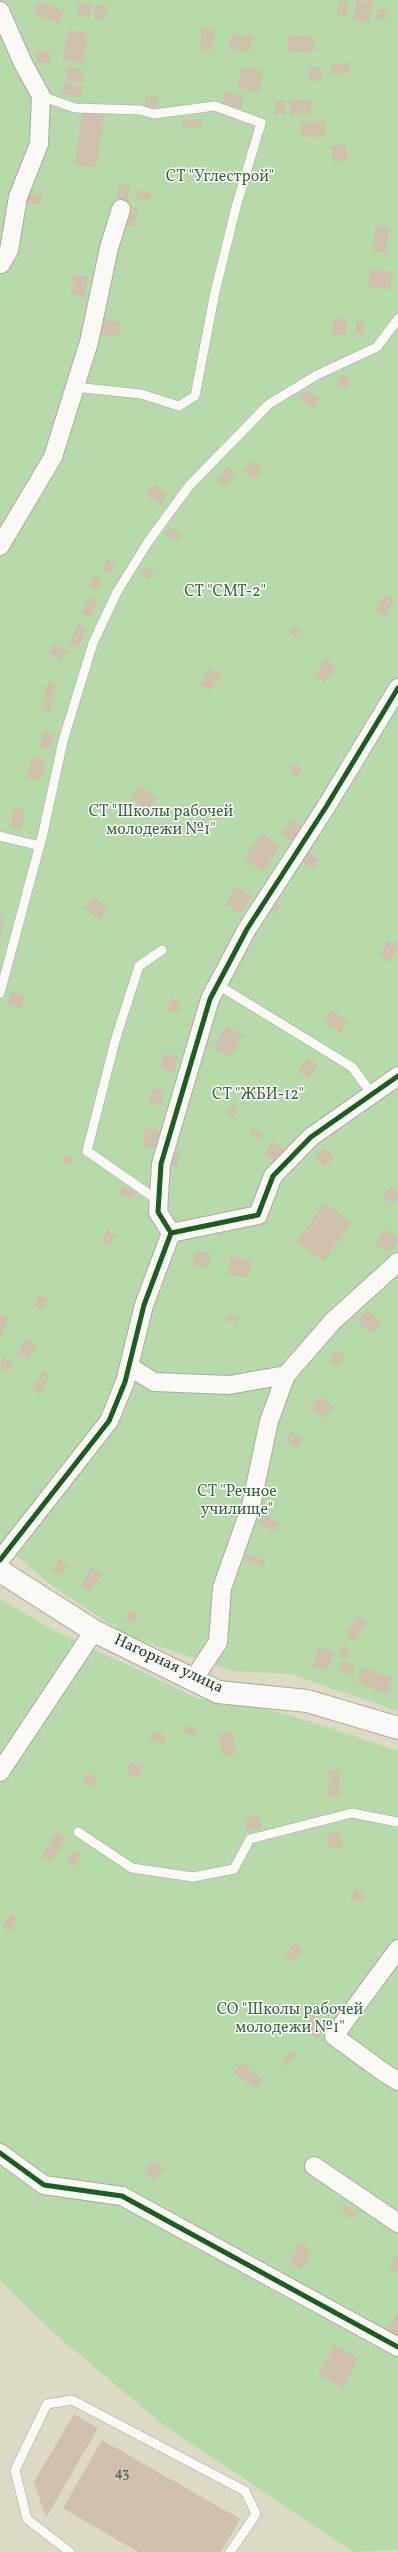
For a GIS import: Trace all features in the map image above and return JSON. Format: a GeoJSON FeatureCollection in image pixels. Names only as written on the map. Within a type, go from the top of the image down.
{"type":"FeatureCollection","features":[{"type":"Feature","properties":{"kind":"street"},"geometry":{"type":"LineString","coordinates":[[0,11],[41,96],[39,144],[18,197],[9,250],[1,264]]}},
{"type":"Feature","properties":{"kind":"street"},"geometry":{"type":"LineString","coordinates":[[0,546],[53,457],[89,342],[109,248],[121,209]]}},
{"type":"Feature","properties":{"kind":"street"},"geometry":{"type":"LineString","coordinates":[[171,1233],[158,1212],[161,1164],[210,999],[247,929],[398,688]]}},
{"type":"Feature","properties":{"kind":"street"},"geometry":{"type":"LineString","coordinates":[[171,1233],[258,1215],[272,1176],[311,1137],[398,1076]]}},
{"type":"Feature","properties":{"kind":"street"},"geometry":{"type":"LineString","coordinates":[[0,1560],[109,1421],[125,1382],[144,1305],[171,1233]]}},
{"type":"Feature","properties":{"kind":"street"},"geometry":{"type":"LineString","coordinates":[[193,1680],[218,1642],[222,1588],[251,1506],[269,1421],[286,1375],[333,1321],[398,1262]]}},
{"type":"Feature","properties":{"kind":"street"},"geometry":{"type":"LineString","coordinates":[[129,1366],[154,1382],[229,1385],[286,1375]]}},
{"type":"Feature","properties":{"kind":"street","name":"Нагорная улица"},"geometry":{"type":"LineString","coordinates":[[0,1571],[94,1631],[218,1692],[307,1701],[398,1728]]}},
{"type":"Feature","properties":{"kind":"street"},"geometry":{"type":"LineString","coordinates":[[0,1772],[94,1631]]}},
{"type":"Feature","properties":{"kind":"street"},"geometry":{"type":"LineString","coordinates":[[398,1949],[334,2036],[398,2081]]}},
{"type":"Feature","properties":{"kind":"street"},"geometry":{"type":"LineString","coordinates":[[0,2153],[44,2185],[122,2196],[398,2347]]}},
{"type":"Feature","properties":{"kind":"street"},"geometry":{"type":"LineString","coordinates":[[314,2166],[398,2223]]}},
{"type":"Feature","properties":{"kind":"lane"},"geometry":{"type":"LineString","coordinates":[[41,96],[75,108],[140,110],[154,114],[214,106],[261,123],[236,207],[216,292],[195,396],[179,406],[141,394],[74,387]]}},
{"type":"Feature","properties":{"kind":"lane"},"geometry":{"type":"LineString","coordinates":[[0,994],[40,846],[64,741],[93,643],[117,592],[148,542],[189,486],[269,404],[317,375],[377,347],[398,319]]}},
{"type":"Feature","properties":{"kind":"lane"},"geometry":{"type":"LineString","coordinates":[[0,836],[40,846]]}},
{"type":"Feature","properties":{"kind":"lane"},"geometry":{"type":"LineString","coordinates":[[158,1201],[87,1151],[115,1041],[138,966],[162,950]]}},
{"type":"Feature","properties":{"kind":"lane"},"geometry":{"type":"LineString","coordinates":[[218,985],[352,1068],[372,1094]]}},
{"type":"Feature","properties":{"kind":"lane"},"geometry":{"type":"LineString","coordinates":[[78,1832],[132,1868],[193,1877],[234,1869],[250,1839],[352,1813],[398,1822]]}},
{"type":"Feature","properties":{"kind":"lane"},"geometry":{"type":"LineString","coordinates":[[70,2552],[27,2519],[16,2470],[47,2404],[72,2400],[245,2491],[256,2514],[230,2552]]}},
{"type":"Feature","properties":{"kind":"green space"},"geometry":{"type":"Polygon","coordinates":[[[0,0],[398,0],[398,1711],[290,1674],[233,1671],[128,1636],[51,1585],[0,1542],[0,0]]]}},
{"type":"Feature","properties":{"kind":"green space","name":"СО \"Школы рабочей молодежи №1\""},"geometry":{"type":"Polygon","coordinates":[[[0,1599],[53,1630],[199,1699],[250,1706],[275,1712],[325,1726],[398,1751],[398,2550],[353,2552],[161,2423],[54,2333],[0,2281],[0,1599]]]}},
{"type":"Feature","properties":{"kind":"building"},"geometry":{"type":"Polygon","coordinates":[[[356,0],[373,1],[369,23],[353,20],[356,0]]]}},
{"type":"Feature","properties":{"kind":"building"},"geometry":{"type":"Polygon","coordinates":[[[39,1],[64,11],[59,24],[34,14],[39,1]]]}},
{"type":"Feature","properties":{"kind":"building"},"geometry":{"type":"Polygon","coordinates":[[[339,1],[349,2],[347,16],[337,14],[339,1]]]}},
{"type":"Feature","properties":{"kind":"building"},"geometry":{"type":"Polygon","coordinates":[[[79,2],[92,4],[90,17],[77,15],[79,2]]]}},
{"type":"Feature","properties":{"kind":"building"},"geometry":{"type":"Polygon","coordinates":[[[96,4],[108,6],[106,19],[94,18],[96,4]]]}},
{"type":"Feature","properties":{"kind":"building"},"geometry":{"type":"Polygon","coordinates":[[[378,9],[388,11],[386,20],[376,18],[378,9]]]}},
{"type":"Feature","properties":{"kind":"building"},"geometry":{"type":"Polygon","coordinates":[[[202,28],[215,30],[212,51],[199,49],[202,28]]]}},
{"type":"Feature","properties":{"kind":"building"},"geometry":{"type":"Polygon","coordinates":[[[68,30],[88,33],[83,64],[63,60],[68,30]]]}},
{"type":"Feature","properties":{"kind":"building"},"geometry":{"type":"Polygon","coordinates":[[[232,33],[253,36],[250,52],[229,49],[232,33]]]}},
{"type":"Feature","properties":{"kind":"building"},"geometry":{"type":"Polygon","coordinates":[[[289,34],[315,38],[313,54],[286,50],[289,34]]]}},
{"type":"Feature","properties":{"kind":"building"},"geometry":{"type":"Polygon","coordinates":[[[38,50],[51,53],[50,64],[36,62],[38,50]]]}},
{"type":"Feature","properties":{"kind":"building"},"geometry":{"type":"Polygon","coordinates":[[[349,63],[350,72],[331,75],[330,65],[349,63]]]}},
{"type":"Feature","properties":{"kind":"building"},"geometry":{"type":"Polygon","coordinates":[[[68,67],[84,70],[82,83],[66,81],[68,67]]]}},
{"type":"Feature","properties":{"kind":"building"},"geometry":{"type":"Polygon","coordinates":[[[241,67],[263,71],[260,92],[238,88],[241,67]]]}},
{"type":"Feature","properties":{"kind":"building"},"geometry":{"type":"Polygon","coordinates":[[[320,67],[322,80],[309,81],[308,68],[320,67]]]}},
{"type":"Feature","properties":{"kind":"building"},"geometry":{"type":"Polygon","coordinates":[[[64,83],[83,86],[81,97],[62,94],[64,83]]]}},
{"type":"Feature","properties":{"kind":"building"},"geometry":{"type":"Polygon","coordinates":[[[224,93],[243,95],[242,108],[223,106],[224,93]]]}},
{"type":"Feature","properties":{"kind":"building"},"geometry":{"type":"Polygon","coordinates":[[[157,96],[159,106],[146,109],[145,98],[157,96]]]}},
{"type":"Feature","properties":{"kind":"building"},"geometry":{"type":"Polygon","coordinates":[[[311,99],[311,114],[290,114],[290,100],[311,99]]]}},
{"type":"Feature","properties":{"kind":"building"},"geometry":{"type":"Polygon","coordinates":[[[285,100],[285,115],[275,115],[275,101],[285,100]]]}},
{"type":"Feature","properties":{"kind":"building"},"geometry":{"type":"Polygon","coordinates":[[[83,112],[105,115],[96,168],[74,164],[83,112]]]}},
{"type":"Feature","properties":{"kind":"building"},"geometry":{"type":"Polygon","coordinates":[[[202,119],[202,127],[183,127],[182,120],[202,119]]]}},
{"type":"Feature","properties":{"kind":"building"},"geometry":{"type":"Polygon","coordinates":[[[326,121],[326,136],[301,137],[301,122],[326,121]]]}},
{"type":"Feature","properties":{"kind":"building"},"geometry":{"type":"Polygon","coordinates":[[[331,145],[346,145],[347,161],[332,162],[331,145]]]}},
{"type":"Feature","properties":{"kind":"building"},"geometry":{"type":"Polygon","coordinates":[[[119,184],[130,186],[128,202],[116,200],[119,184]]]}},
{"type":"Feature","properties":{"kind":"building"},"geometry":{"type":"Polygon","coordinates":[[[137,191],[151,193],[150,200],[136,198],[137,191]]]}},
{"type":"Feature","properties":{"kind":"building"},"geometry":{"type":"Polygon","coordinates":[[[29,193],[42,194],[41,205],[27,203],[29,193]]]}},
{"type":"Feature","properties":{"kind":"building"},"geometry":{"type":"Polygon","coordinates":[[[125,206],[138,208],[135,227],[122,225],[125,206]]]}},
{"type":"Feature","properties":{"kind":"building"},"geometry":{"type":"Polygon","coordinates":[[[376,225],[390,227],[386,253],[372,251],[376,225]]]}},
{"type":"Feature","properties":{"kind":"building"},"geometry":{"type":"Polygon","coordinates":[[[371,269],[393,272],[390,289],[368,286],[371,269]]]}},
{"type":"Feature","properties":{"kind":"building"},"geometry":{"type":"Polygon","coordinates":[[[74,275],[88,277],[85,297],[71,294],[74,275]]]}},
{"type":"Feature","properties":{"kind":"building"},"geometry":{"type":"Polygon","coordinates":[[[334,317],[347,319],[345,336],[332,334],[334,317]]]}},
{"type":"Feature","properties":{"kind":"building"},"geometry":{"type":"Polygon","coordinates":[[[101,319],[121,322],[118,337],[99,334],[101,319]]]}},
{"type":"Feature","properties":{"kind":"building"},"geometry":{"type":"Polygon","coordinates":[[[356,321],[364,322],[363,334],[355,333],[356,321]]]}},
{"type":"Feature","properties":{"kind":"building"},"geometry":{"type":"Polygon","coordinates":[[[342,374],[351,381],[346,389],[336,383],[342,374]]]}},
{"type":"Feature","properties":{"kind":"building"},"geometry":{"type":"Polygon","coordinates":[[[306,389],[320,399],[314,409],[299,399],[306,389]]]}},
{"type":"Feature","properties":{"kind":"building"},"geometry":{"type":"Polygon","coordinates":[[[251,460],[263,468],[255,479],[244,471],[251,460]]]}},
{"type":"Feature","properties":{"kind":"building"},"geometry":{"type":"Polygon","coordinates":[[[228,467],[236,475],[223,487],[216,479],[228,467]]]}},
{"type":"Feature","properties":{"kind":"building"},"geometry":{"type":"Polygon","coordinates":[[[154,484],[168,493],[161,504],[147,496],[154,484]]]}},
{"type":"Feature","properties":{"kind":"building"},"geometry":{"type":"Polygon","coordinates":[[[169,527],[180,534],[177,541],[165,534],[169,527]]]}},
{"type":"Feature","properties":{"kind":"building"},"geometry":{"type":"Polygon","coordinates":[[[107,559],[116,564],[110,573],[102,568],[107,559]]]}},
{"type":"Feature","properties":{"kind":"building"},"geometry":{"type":"Polygon","coordinates":[[[145,567],[155,573],[150,580],[141,574],[145,567]]]}},
{"type":"Feature","properties":{"kind":"building"},"geometry":{"type":"Polygon","coordinates":[[[94,575],[103,580],[96,591],[88,586],[94,575]]]}},
{"type":"Feature","properties":{"kind":"building"},"geometry":{"type":"Polygon","coordinates":[[[385,594],[394,600],[384,617],[374,611],[385,594]]]}},
{"type":"Feature","properties":{"kind":"building"},"geometry":{"type":"Polygon","coordinates":[[[89,597],[98,601],[90,618],[81,614],[89,597]]]}},
{"type":"Feature","properties":{"kind":"building"},"geometry":{"type":"Polygon","coordinates":[[[78,624],[87,628],[78,648],[69,644],[78,624]]]}},
{"type":"Feature","properties":{"kind":"building"},"geometry":{"type":"Polygon","coordinates":[[[293,625],[301,630],[296,637],[289,632],[293,625]]]}},
{"type":"Feature","properties":{"kind":"building"},"geometry":{"type":"Polygon","coordinates":[[[53,644],[67,650],[62,660],[49,654],[53,644]]]}},
{"type":"Feature","properties":{"kind":"building"},"geometry":{"type":"Polygon","coordinates":[[[325,659],[336,666],[325,682],[315,675],[325,659]]]}},
{"type":"Feature","properties":{"kind":"building"},"geometry":{"type":"Polygon","coordinates":[[[210,668],[221,674],[210,691],[200,685],[210,668]]]}},
{"type":"Feature","properties":{"kind":"building"},"geometry":{"type":"Polygon","coordinates":[[[48,681],[58,684],[53,700],[43,697],[48,681]]]}},
{"type":"Feature","properties":{"kind":"building"},"geometry":{"type":"Polygon","coordinates":[[[43,700],[53,703],[50,712],[41,709],[43,700]]]}},
{"type":"Feature","properties":{"kind":"building"},"geometry":{"type":"Polygon","coordinates":[[[44,731],[54,734],[50,748],[40,746],[44,731]]]}},
{"type":"Feature","properties":{"kind":"building"},"geometry":{"type":"Polygon","coordinates":[[[32,757],[46,760],[41,781],[27,778],[32,757]]]}},
{"type":"Feature","properties":{"kind":"building"},"geometry":{"type":"Polygon","coordinates":[[[294,764],[302,769],[297,777],[289,772],[294,764]]]}},
{"type":"Feature","properties":{"kind":"building"},"geometry":{"type":"Polygon","coordinates":[[[140,785],[157,798],[147,810],[131,797],[140,785]]]}},
{"type":"Feature","properties":{"kind":"building"},"geometry":{"type":"Polygon","coordinates":[[[14,807],[25,810],[21,830],[10,828],[14,807]]]}},
{"type":"Feature","properties":{"kind":"building"},"geometry":{"type":"Polygon","coordinates":[[[292,819],[303,826],[293,842],[282,835],[292,819]]]}},
{"type":"Feature","properties":{"kind":"building"},"geometry":{"type":"Polygon","coordinates":[[[261,833],[280,846],[263,872],[244,860],[261,833]]]}},
{"type":"Feature","properties":{"kind":"building"},"geometry":{"type":"Polygon","coordinates":[[[308,852],[319,859],[313,869],[302,862],[308,852]]]}},
{"type":"Feature","properties":{"kind":"building"},"geometry":{"type":"Polygon","coordinates":[[[237,886],[252,896],[240,914],[225,904],[237,886]]]}},
{"type":"Feature","properties":{"kind":"building"},"geometry":{"type":"Polygon","coordinates":[[[93,897],[108,908],[100,920],[85,908],[93,897]]]}},
{"type":"Feature","properties":{"kind":"building"},"geometry":{"type":"Polygon","coordinates":[[[277,903],[281,905],[275,915],[271,912],[277,903]]]}},
{"type":"Feature","properties":{"kind":"building"},"geometry":{"type":"Polygon","coordinates":[[[0,916],[4,917],[1,935],[0,934],[0,916]]]}},
{"type":"Feature","properties":{"kind":"building"},"geometry":{"type":"Polygon","coordinates":[[[389,940],[398,945],[390,962],[380,955],[389,940]]]}},
{"type":"Feature","properties":{"kind":"building"},"geometry":{"type":"Polygon","coordinates":[[[11,992],[24,995],[21,1008],[7,1005],[11,992]]]}},
{"type":"Feature","properties":{"kind":"building"},"geometry":{"type":"Polygon","coordinates":[[[170,998],[180,1001],[177,1014],[167,1011],[170,998]]]}},
{"type":"Feature","properties":{"kind":"building"},"geometry":{"type":"Polygon","coordinates":[[[332,1010],[348,1021],[341,1033],[324,1022],[332,1010]]]}},
{"type":"Feature","properties":{"kind":"building"},"geometry":{"type":"Polygon","coordinates":[[[226,1025],[243,1035],[230,1058],[213,1048],[226,1025]]]}},
{"type":"Feature","properties":{"kind":"building"},"geometry":{"type":"Polygon","coordinates":[[[164,1053],[178,1056],[174,1072],[161,1069],[164,1053]]]}},
{"type":"Feature","properties":{"kind":"building"},"geometry":{"type":"Polygon","coordinates":[[[307,1058],[318,1065],[309,1079],[298,1072],[307,1058]]]}},
{"type":"Feature","properties":{"kind":"building"},"geometry":{"type":"Polygon","coordinates":[[[152,1088],[164,1091],[161,1106],[149,1103],[152,1088]]]}},
{"type":"Feature","properties":{"kind":"building"},"geometry":{"type":"Polygon","coordinates":[[[233,1104],[239,1108],[233,1118],[227,1115],[233,1104]]]}},
{"type":"Feature","properties":{"kind":"building"},"geometry":{"type":"Polygon","coordinates":[[[146,1128],[161,1131],[157,1149],[142,1145],[146,1128]]]}},
{"type":"Feature","properties":{"kind":"building"},"geometry":{"type":"Polygon","coordinates":[[[252,1128],[263,1134],[260,1140],[249,1134],[252,1128]]]}},
{"type":"Feature","properties":{"kind":"building"},"geometry":{"type":"Polygon","coordinates":[[[272,1141],[284,1149],[276,1162],[264,1155],[272,1141]]]}},
{"type":"Feature","properties":{"kind":"building"},"geometry":{"type":"Polygon","coordinates":[[[326,1148],[334,1159],[323,1167],[315,1157],[326,1148]]]}},
{"type":"Feature","properties":{"kind":"building"},"geometry":{"type":"Polygon","coordinates":[[[172,1152],[180,1154],[177,1167],[169,1165],[172,1152]]]}},
{"type":"Feature","properties":{"kind":"building"},"geometry":{"type":"Polygon","coordinates":[[[65,1155],[74,1158],[72,1165],[62,1162],[65,1155]]]}},
{"type":"Feature","properties":{"kind":"building"},"geometry":{"type":"Polygon","coordinates":[[[124,1186],[135,1192],[131,1199],[119,1193],[124,1186]]]}},
{"type":"Feature","properties":{"kind":"building"},"geometry":{"type":"Polygon","coordinates":[[[391,1187],[398,1192],[398,1197],[392,1204],[383,1196],[391,1187]]]}},
{"type":"Feature","properties":{"kind":"building"},"geometry":{"type":"Polygon","coordinates":[[[325,1203],[352,1223],[324,1261],[296,1241],[325,1203]]]}},
{"type":"Feature","properties":{"kind":"building"},"geometry":{"type":"Polygon","coordinates":[[[385,1229],[398,1239],[389,1254],[375,1243],[385,1229]]]}},
{"type":"Feature","properties":{"kind":"building"},"geometry":{"type":"Polygon","coordinates":[[[107,1230],[115,1234],[108,1246],[101,1242],[107,1230]]]}},
{"type":"Feature","properties":{"kind":"building"},"geometry":{"type":"Polygon","coordinates":[[[195,1251],[211,1253],[209,1267],[193,1266],[195,1251]]]}},
{"type":"Feature","properties":{"kind":"building"},"geometry":{"type":"Polygon","coordinates":[[[230,1257],[251,1260],[249,1277],[228,1275],[230,1257]]]}},
{"type":"Feature","properties":{"kind":"building"},"geometry":{"type":"Polygon","coordinates":[[[40,1294],[48,1298],[42,1310],[34,1305],[40,1294]]]}},
{"type":"Feature","properties":{"kind":"building"},"geometry":{"type":"Polygon","coordinates":[[[368,1310],[381,1324],[370,1334],[357,1320],[368,1310]]]}},
{"type":"Feature","properties":{"kind":"building"},"geometry":{"type":"Polygon","coordinates":[[[0,1315],[8,1318],[0,1341],[0,1315]]]}},
{"type":"Feature","properties":{"kind":"building"},"geometry":{"type":"Polygon","coordinates":[[[227,1315],[238,1316],[238,1322],[226,1320],[227,1315]]]}},
{"type":"Feature","properties":{"kind":"building"},"geometry":{"type":"Polygon","coordinates":[[[26,1339],[37,1346],[29,1359],[18,1353],[26,1339]]]}},
{"type":"Feature","properties":{"kind":"building"},"geometry":{"type":"Polygon","coordinates":[[[336,1349],[345,1357],[337,1367],[328,1360],[336,1349]]]}},
{"type":"Feature","properties":{"kind":"building"},"geometry":{"type":"Polygon","coordinates":[[[2,1357],[13,1363],[8,1372],[0,1367],[2,1357]]]}},
{"type":"Feature","properties":{"kind":"building"},"geometry":{"type":"Polygon","coordinates":[[[43,1371],[50,1375],[39,1394],[32,1390],[43,1371]]]}},
{"type":"Feature","properties":{"kind":"building"},"geometry":{"type":"Polygon","coordinates":[[[320,1396],[333,1407],[323,1419],[310,1408],[320,1396]]]}},
{"type":"Feature","properties":{"kind":"building"},"geometry":{"type":"Polygon","coordinates":[[[293,1431],[303,1440],[296,1449],[286,1440],[293,1431]]]}},
{"type":"Feature","properties":{"kind":"building"},"geometry":{"type":"Polygon","coordinates":[[[262,1514],[280,1523],[275,1532],[258,1524],[262,1514]]]}},
{"type":"Feature","properties":{"kind":"building"},"geometry":{"type":"Polygon","coordinates":[[[248,1553],[266,1562],[263,1568],[245,1559],[248,1553]]]}},
{"type":"Feature","properties":{"kind":"building"},"geometry":{"type":"Polygon","coordinates":[[[59,1559],[68,1565],[61,1576],[52,1570],[59,1559]]]}},
{"type":"Feature","properties":{"kind":"building"},"geometry":{"type":"Polygon","coordinates":[[[92,1567],[102,1574],[90,1592],[80,1585],[92,1567]]]}},
{"type":"Feature","properties":{"kind":"building"},"geometry":{"type":"Polygon","coordinates":[[[130,1610],[139,1615],[133,1624],[125,1619],[130,1610]]]}},
{"type":"Feature","properties":{"kind":"building"},"geometry":{"type":"Polygon","coordinates":[[[357,1616],[366,1621],[355,1641],[346,1636],[357,1616]]]}},
{"type":"Feature","properties":{"kind":"building"},"geometry":{"type":"Polygon","coordinates":[[[342,1645],[350,1648],[346,1659],[338,1656],[342,1645]]]}},
{"type":"Feature","properties":{"kind":"building"},"geometry":{"type":"Polygon","coordinates":[[[319,1647],[334,1652],[327,1671],[312,1666],[319,1647]]]}},
{"type":"Feature","properties":{"kind":"building"},"geometry":{"type":"Polygon","coordinates":[[[342,1661],[355,1666],[352,1676],[339,1671],[342,1661]]]}},
{"type":"Feature","properties":{"kind":"building"},"geometry":{"type":"Polygon","coordinates":[[[362,1667],[393,1678],[387,1694],[357,1683],[362,1667]]]}},
{"type":"Feature","properties":{"kind":"building"},"geometry":{"type":"Polygon","coordinates":[[[188,1724],[197,1730],[193,1737],[184,1731],[188,1724]]]}},
{"type":"Feature","properties":{"kind":"building"},"geometry":{"type":"Polygon","coordinates":[[[232,1731],[236,1754],[222,1756],[218,1734],[232,1731]]]}},
{"type":"Feature","properties":{"kind":"building"},"geometry":{"type":"Polygon","coordinates":[[[151,1732],[166,1736],[164,1744],[149,1740],[151,1732]]]}},
{"type":"Feature","properties":{"kind":"building"},"geometry":{"type":"Polygon","coordinates":[[[131,1762],[143,1767],[138,1778],[126,1772],[131,1762]]]}},
{"type":"Feature","properties":{"kind":"building"},"geometry":{"type":"Polygon","coordinates":[[[329,1770],[340,1771],[339,1797],[328,1797],[329,1770]]]}},
{"type":"Feature","properties":{"kind":"building"},"geometry":{"type":"Polygon","coordinates":[[[87,1772],[98,1779],[93,1788],[82,1781],[87,1772]]]}},
{"type":"Feature","properties":{"kind":"building"},"geometry":{"type":"Polygon","coordinates":[[[260,1815],[262,1829],[247,1831],[245,1818],[260,1815]]]}},
{"type":"Feature","properties":{"kind":"building"},"geometry":{"type":"Polygon","coordinates":[[[340,1831],[343,1846],[329,1849],[326,1834],[340,1831]]]}},
{"type":"Feature","properties":{"kind":"building"},"geometry":{"type":"Polygon","coordinates":[[[57,1832],[66,1838],[51,1862],[42,1856],[57,1832]]]}},
{"type":"Feature","properties":{"kind":"building"},"geometry":{"type":"Polygon","coordinates":[[[73,1850],[83,1856],[76,1867],[66,1861],[73,1850]]]}},
{"type":"Feature","properties":{"kind":"building"},"geometry":{"type":"Polygon","coordinates":[[[353,1889],[364,1891],[362,1902],[351,1900],[353,1889]]]}},
{"type":"Feature","properties":{"kind":"building"},"geometry":{"type":"Polygon","coordinates":[[[10,1913],[18,1918],[10,1932],[2,1927],[10,1913]]]}},
{"type":"Feature","properties":{"kind":"building"},"geometry":{"type":"Polygon","coordinates":[[[294,1943],[302,1950],[292,1962],[284,1955],[294,1943]]]}},
{"type":"Feature","properties":{"kind":"building"},"geometry":{"type":"Polygon","coordinates":[[[314,2015],[328,2027],[317,2039],[304,2028],[314,2015]]]}},
{"type":"Feature","properties":{"kind":"building"},"geometry":{"type":"Polygon","coordinates":[[[293,2050],[298,2055],[286,2067],[281,2062],[293,2050]]]}},
{"type":"Feature","properties":{"kind":"building"},"geometry":{"type":"Polygon","coordinates":[[[241,2063],[263,2080],[256,2089],[234,2073],[241,2063]]]}},
{"type":"Feature","properties":{"kind":"building"},"geometry":{"type":"Polygon","coordinates":[[[154,2161],[164,2170],[154,2181],[144,2171],[154,2161]]]}},
{"type":"Feature","properties":{"kind":"building"},"geometry":{"type":"Polygon","coordinates":[[[343,2204],[357,2214],[353,2219],[340,2209],[343,2204]]]}},
{"type":"Feature","properties":{"kind":"building"},"geometry":{"type":"Polygon","coordinates":[[[300,2243],[312,2250],[301,2270],[289,2263],[300,2243]]]}},
{"type":"Feature","properties":{"kind":"building"},"geometry":{"type":"Polygon","coordinates":[[[398,2254],[398,2274],[389,2268],[398,2254]]]}},
{"type":"Feature","properties":{"kind":"building"},"geometry":{"type":"Polygon","coordinates":[[[398,2312],[398,2336],[387,2329],[398,2312]]]}},
{"type":"Feature","properties":{"kind":"building"},"geometry":{"type":"Polygon","coordinates":[[[334,2345],[358,2359],[342,2388],[318,2374],[334,2345]]]}},
{"type":"Feature","properties":{"kind":"building"},"geometry":{"type":"Polygon","coordinates":[[[74,2414],[98,2428],[46,2518],[34,2482],[74,2414]]]}},
{"type":"Feature","properties":{"kind":"building"},"geometry":{"type":"Polygon","coordinates":[[[102,2440],[240,2519],[221,2552],[138,2552],[63,2508],[102,2440]]]}},
{"type":"Feature","properties":{"kind":"cycle path"},"geometry":{"type":"LineString","coordinates":[[171,1233],[158,1212],[161,1164],[210,999],[247,929],[326,807],[398,688]]}},
{"type":"Feature","properties":{"kind":"cycle path"},"geometry":{"type":"LineString","coordinates":[[0,1560],[109,1421],[125,1382],[144,1305],[171,1233],[258,1215],[273,1176],[311,1137],[398,1076]]}},
{"type":"Feature","properties":{"kind":"cycle path"},"geometry":{"type":"LineString","coordinates":[[0,2153],[44,2185],[122,2196],[398,2347]]}},
{"type":"Feature","properties":{"kind":"park label","name":"СТ \"Углестрой\""},"geometry":{"type":"Point","coordinates":[220,178]}},
{"type":"Feature","properties":{"kind":"park label","name":"СТ \"СМТ-2\""},"geometry":{"type":"Point","coordinates":[225,593]}},
{"type":"Feature","properties":{"kind":"park label","name":"СТ \"Школы рабочей молодежи №1\""},"geometry":{"type":"Point","coordinates":[161,822]}},
{"type":"Feature","properties":{"kind":"park label","name":"СТ \"ЖБИ-12\""},"geometry":{"type":"Point","coordinates":[258,1096]}},
{"type":"Feature","properties":{"kind":"park label","name":"СТ \"Речное училище\""},"geometry":{"type":"Point","coordinates":[237,1502]}}]}
